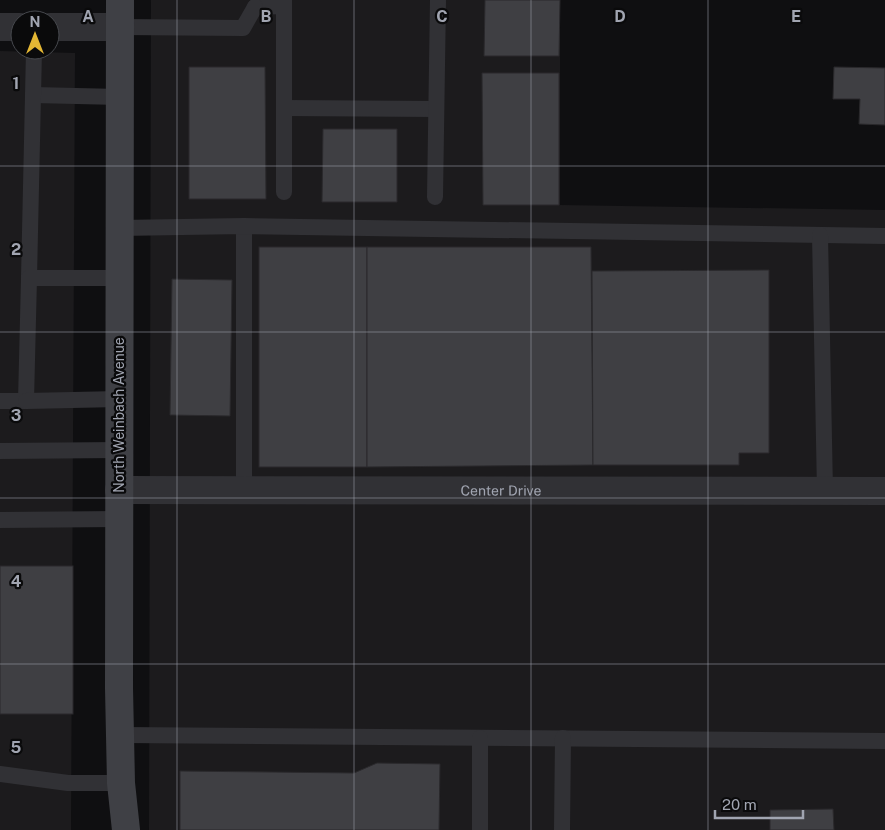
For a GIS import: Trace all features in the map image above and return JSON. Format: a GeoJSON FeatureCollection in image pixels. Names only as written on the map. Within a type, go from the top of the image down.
{"type":"FeatureCollection","features":[{"type":"Feature","properties":{"kind":"main road","name":"North Weinbach Avenue"},"geometry":{"type":"LineString","coordinates":[[120,0],[119,688],[121,783],[126,830]]}},
{"type":"Feature","properties":{"kind":"street"},"geometry":{"type":"LineString","coordinates":[[60,27],[121,27]]}},
{"type":"Feature","properties":{"kind":"street","name":"Center Drive"},"geometry":{"type":"LineString","coordinates":[[119,490],[885,491]]}},
{"type":"Feature","properties":{"kind":"lane"},"geometry":{"type":"LineString","coordinates":[[435,197],[438,0]]}},
{"type":"Feature","properties":{"kind":"lane"},"geometry":{"type":"LineString","coordinates":[[121,27],[243,28],[253,3],[284,3],[284,192]]}},
{"type":"Feature","properties":{"kind":"lane"},"geometry":{"type":"LineString","coordinates":[[26,401],[34,60]]}},
{"type":"Feature","properties":{"kind":"lane"},"geometry":{"type":"LineString","coordinates":[[33,95],[120,97]]}},
{"type":"Feature","properties":{"kind":"lane"},"geometry":{"type":"LineString","coordinates":[[284,108],[436,109]]}},
{"type":"Feature","properties":{"kind":"lane"},"geometry":{"type":"LineString","coordinates":[[120,228],[244,226],[885,236]]}},
{"type":"Feature","properties":{"kind":"lane"},"geometry":{"type":"LineString","coordinates":[[244,226],[244,489]]}},
{"type":"Feature","properties":{"kind":"lane"},"geometry":{"type":"LineString","coordinates":[[820,235],[825,491]]}},
{"type":"Feature","properties":{"kind":"lane"},"geometry":{"type":"LineString","coordinates":[[29,278],[119,278]]}},
{"type":"Feature","properties":{"kind":"lane"},"geometry":{"type":"LineString","coordinates":[[0,401],[119,399]]}},
{"type":"Feature","properties":{"kind":"lane"},"geometry":{"type":"LineString","coordinates":[[0,451],[119,450]]}},
{"type":"Feature","properties":{"kind":"lane"},"geometry":{"type":"LineString","coordinates":[[0,520],[119,519]]}},
{"type":"Feature","properties":{"kind":"lane"},"geometry":{"type":"LineString","coordinates":[[121,735],[885,741]]}},
{"type":"Feature","properties":{"kind":"lane"},"geometry":{"type":"LineString","coordinates":[[480,738],[480,830]]}},
{"type":"Feature","properties":{"kind":"lane"},"geometry":{"type":"LineString","coordinates":[[562,830],[563,738]]}},
{"type":"Feature","properties":{"kind":"lane"},"geometry":{"type":"LineString","coordinates":[[0,774],[68,783],[121,783]]}},
{"type":"Feature","properties":{"kind":"shaded area"},"geometry":{"type":"Polygon","coordinates":[[[151,0],[560,0],[560,205],[885,210],[885,830],[149,830],[151,0]]]}},
{"type":"Feature","properties":{"kind":"shaded area"},"geometry":{"type":"Polygon","coordinates":[[[0,51],[10,51],[10,60],[60,60],[60,53],[75,53],[71,830],[0,830],[0,51]]]}},
{"type":"Feature","properties":{"kind":"building"},"geometry":{"type":"Polygon","coordinates":[[[485,0],[560,0],[559,56],[484,56],[485,0]]]}},
{"type":"Feature","properties":{"kind":"building"},"geometry":{"type":"Polygon","coordinates":[[[189,67],[265,67],[266,199],[189,199],[189,67]]]}},
{"type":"Feature","properties":{"kind":"building"},"geometry":{"type":"Polygon","coordinates":[[[834,67],[885,68],[885,125],[859,124],[860,99],[833,99],[834,67]]]}},
{"type":"Feature","properties":{"kind":"building"},"geometry":{"type":"Polygon","coordinates":[[[482,73],[559,73],[559,205],[483,205],[482,73]]]}},
{"type":"Feature","properties":{"kind":"building"},"geometry":{"type":"Polygon","coordinates":[[[323,129],[397,129],[397,202],[322,202],[323,129]]]}},
{"type":"Feature","properties":{"kind":"building"},"geometry":{"type":"Polygon","coordinates":[[[259,247],[367,247],[367,467],[259,467],[259,247]]]}},
{"type":"Feature","properties":{"kind":"building"},"geometry":{"type":"Polygon","coordinates":[[[367,247],[591,247],[593,465],[367,467],[367,247]]]}},
{"type":"Feature","properties":{"kind":"building"},"geometry":{"type":"Polygon","coordinates":[[[769,270],[769,453],[739,453],[739,465],[593,465],[592,271],[769,270]]]}},
{"type":"Feature","properties":{"kind":"building"},"geometry":{"type":"Polygon","coordinates":[[[172,279],[232,280],[230,416],[170,415],[172,279]]]}},
{"type":"Feature","properties":{"kind":"building"},"geometry":{"type":"Polygon","coordinates":[[[0,566],[73,566],[73,714],[0,714],[0,566]]]}},
{"type":"Feature","properties":{"kind":"building"},"geometry":{"type":"Polygon","coordinates":[[[377,763],[440,764],[439,830],[180,830],[180,771],[354,773],[377,763]]]}},
{"type":"Feature","properties":{"kind":"building"},"geometry":{"type":"Polygon","coordinates":[[[833,809],[834,830],[770,830],[770,810],[833,809]]]}}]}
